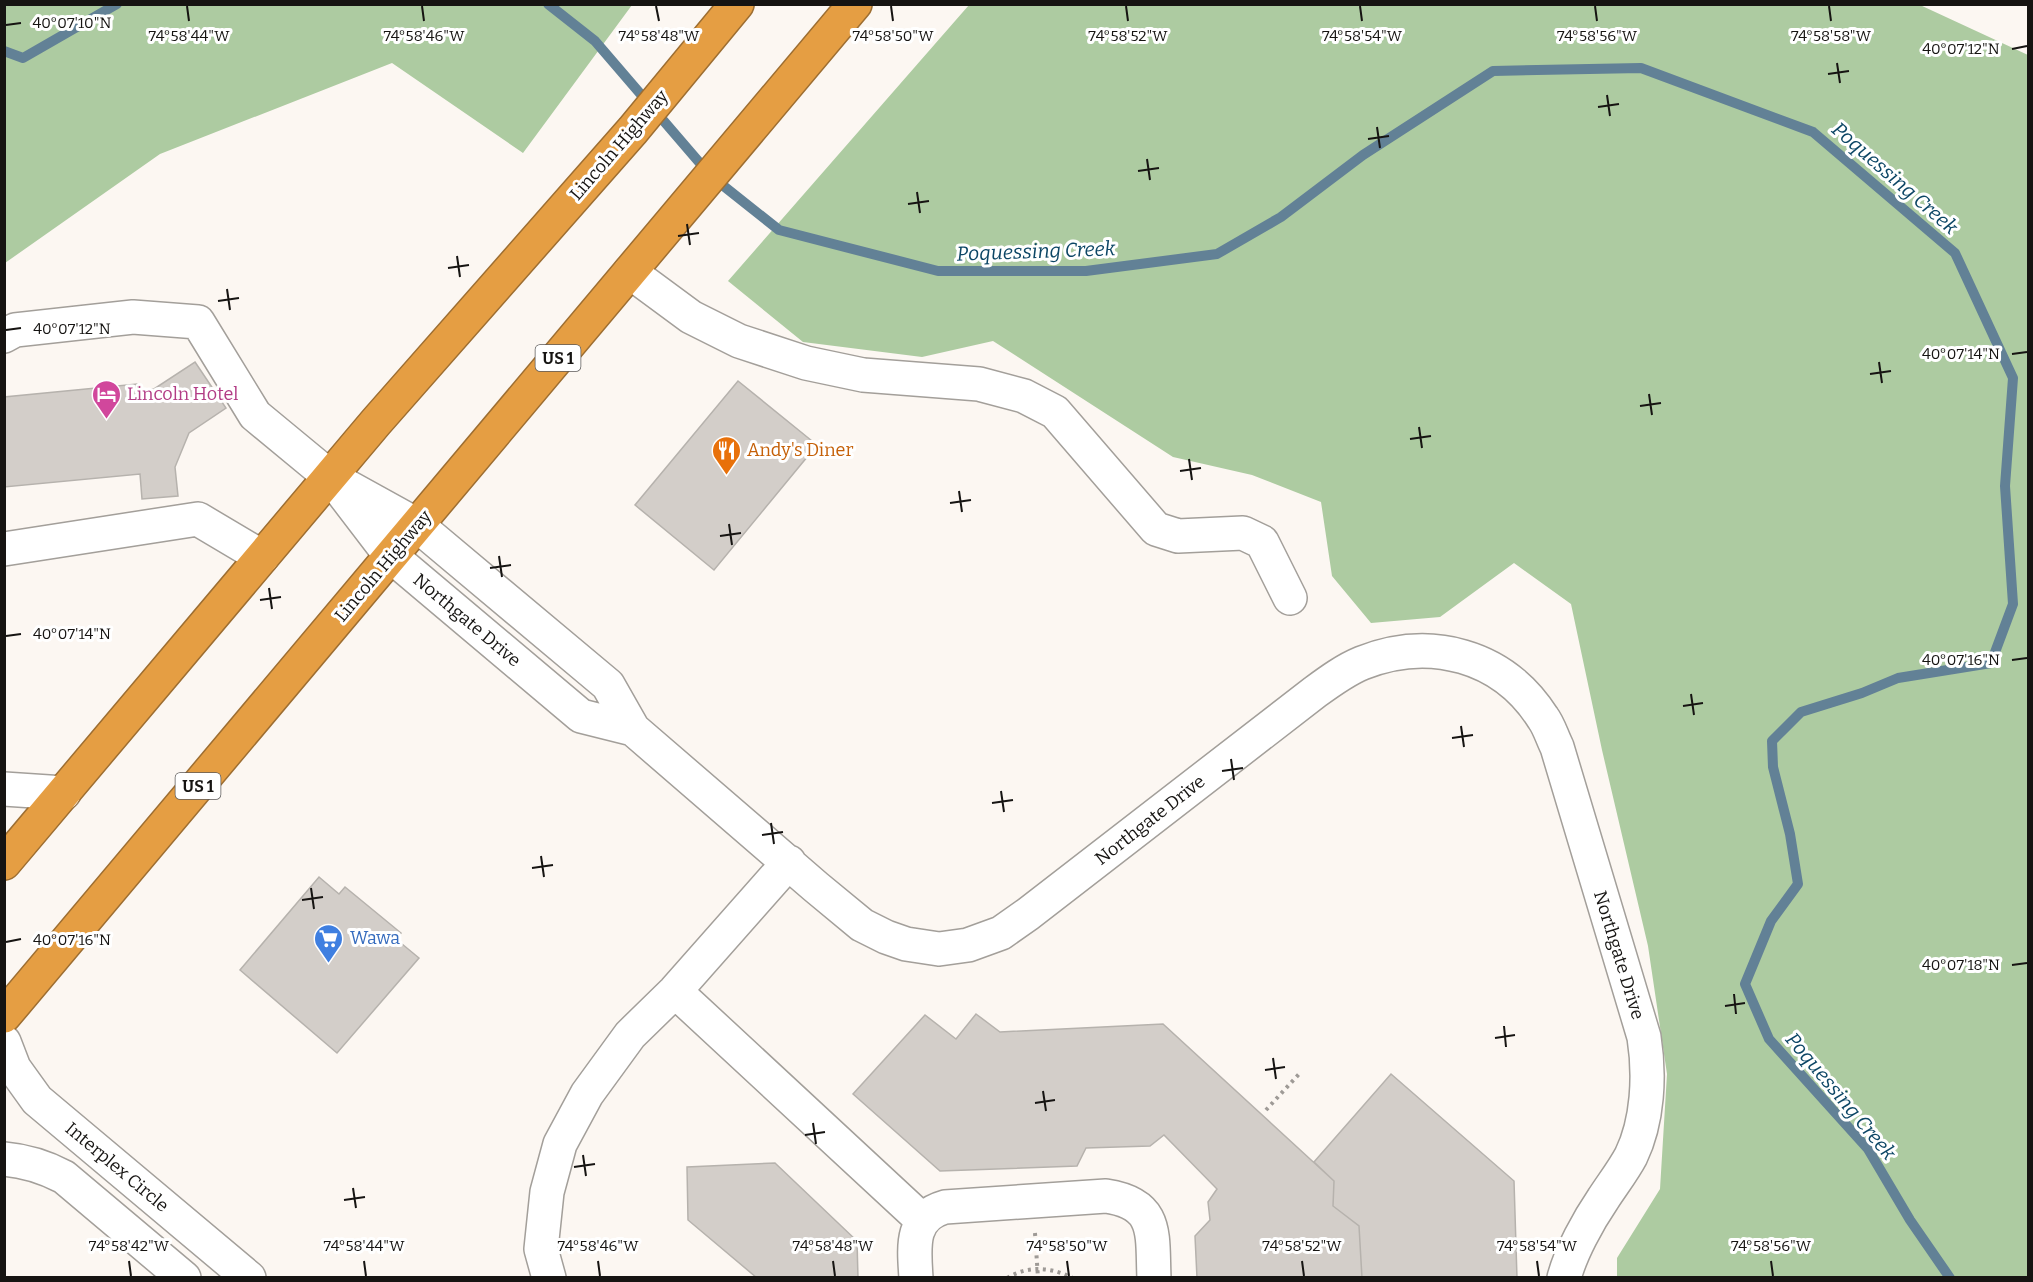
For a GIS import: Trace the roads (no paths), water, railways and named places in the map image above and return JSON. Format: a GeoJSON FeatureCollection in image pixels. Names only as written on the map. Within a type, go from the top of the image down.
{"type":"FeatureCollection","features":[{"type":"Feature","properties":{"kind":"highway","name":"Lincoln Highway"},"geometry":{"type":"LineString","coordinates":[[4,863],[330,477],[633,130],[737,4]]}},
{"type":"Feature","properties":{"kind":"highway","name":"Lincoln Highway"},"geometry":{"type":"LineString","coordinates":[[4,1016],[855,4]]}},
{"type":"Feature","properties":{"kind":"lane"},"geometry":{"type":"LineString","coordinates":[[630,272],[691,317],[739,341],[806,363],[863,375],[979,384],[1024,396],[1055,412],[1156,529],[1178,536],[1243,533],[1262,542],[1290,598]]}},
{"type":"Feature","properties":{"kind":"lane"},"geometry":{"type":"LineString","coordinates":[[4,336],[15,330],[133,317],[198,322],[255,415],[330,477]]}},
{"type":"Feature","properties":{"kind":"lane","name":"Northgate Drive"},"geometry":{"type":"LineString","coordinates":[[330,477],[417,525],[608,685],[633,729],[862,925],[906,944],[939,949],[968,945],[1001,933],[1315,692],[1362,663],[1396,652],[1419,651],[1455,653],[1484,664],[1520,690],[1543,718],[1557,747],[1641,1028],[1646,1053],[1647,1083],[1640,1132],[1630,1157],[1600,1204],[1568,1265],[1564,1278]]}},
{"type":"Feature","properties":{"kind":"lane","name":"Northgate Drive"},"geometry":{"type":"LineString","coordinates":[[330,477],[391,556],[581,716],[633,729]]}},
{"type":"Feature","properties":{"kind":"lane"},"geometry":{"type":"LineString","coordinates":[[4,549],[198,519],[262,557]]}},
{"type":"Feature","properties":{"kind":"lane"},"geometry":{"type":"LineString","coordinates":[[4,789],[64,793]]}},
{"type":"Feature","properties":{"kind":"lane"},"geometry":{"type":"LineString","coordinates":[[549,1278],[542,1249],[547,1192],[560,1144],[587,1094],[630,1035],[675,991],[789,862]]}},
{"type":"Feature","properties":{"kind":"lane"},"geometry":{"type":"LineString","coordinates":[[675,991],[922,1220]]}},
{"type":"Feature","properties":{"kind":"lane","name":"Interplex Circle"},"geometry":{"type":"LineString","coordinates":[[4,1042],[14,1068],[37,1100],[249,1278]]}},
{"type":"Feature","properties":{"kind":"lane"},"geometry":{"type":"LineString","coordinates":[[4,1159],[46,1167],[64,1178],[184,1278]]}},
{"type":"Feature","properties":{"kind":"lane"},"geometry":{"type":"LineString","coordinates":[[916,1278],[916,1232],[922,1220],[933,1210],[945,1207],[1106,1196],[1123,1199],[1141,1209],[1152,1226],[1154,1278]]}},
{"type":"Feature","properties":{"kind":"waterway","name":"Poquessing Creek"},"geometry":{"type":"LineString","coordinates":[[4,51],[23,58],[117,4]]}},
{"type":"Feature","properties":{"kind":"waterway","name":"Poquessing Creek"},"geometry":{"type":"LineString","coordinates":[[548,4],[595,41],[711,176],[779,230],[938,271],[1086,271],[1217,254],[1281,217],[1363,155],[1493,71],[1641,68],[1813,132],[1955,253],[2013,378],[2005,486],[2013,604],[1991,663],[1898,678],[1862,693],[1801,712],[1772,741],[1773,767],[1790,834],[1798,884],[1771,921],[1745,984],[1769,1039],[1868,1149],[1910,1220],[1950,1278]]}},
{"type":"Feature","properties":{"kind":"place","name":"Lincoln Hotel"},"geometry":{"type":"Point","coordinates":[106,420]}},
{"type":"Feature","properties":{"kind":"place","name":"Andy's Diner"},"geometry":{"type":"Point","coordinates":[726,476]}},
{"type":"Feature","properties":{"kind":"place","name":"Wawa"},"geometry":{"type":"Point","coordinates":[329,964]}}]}
